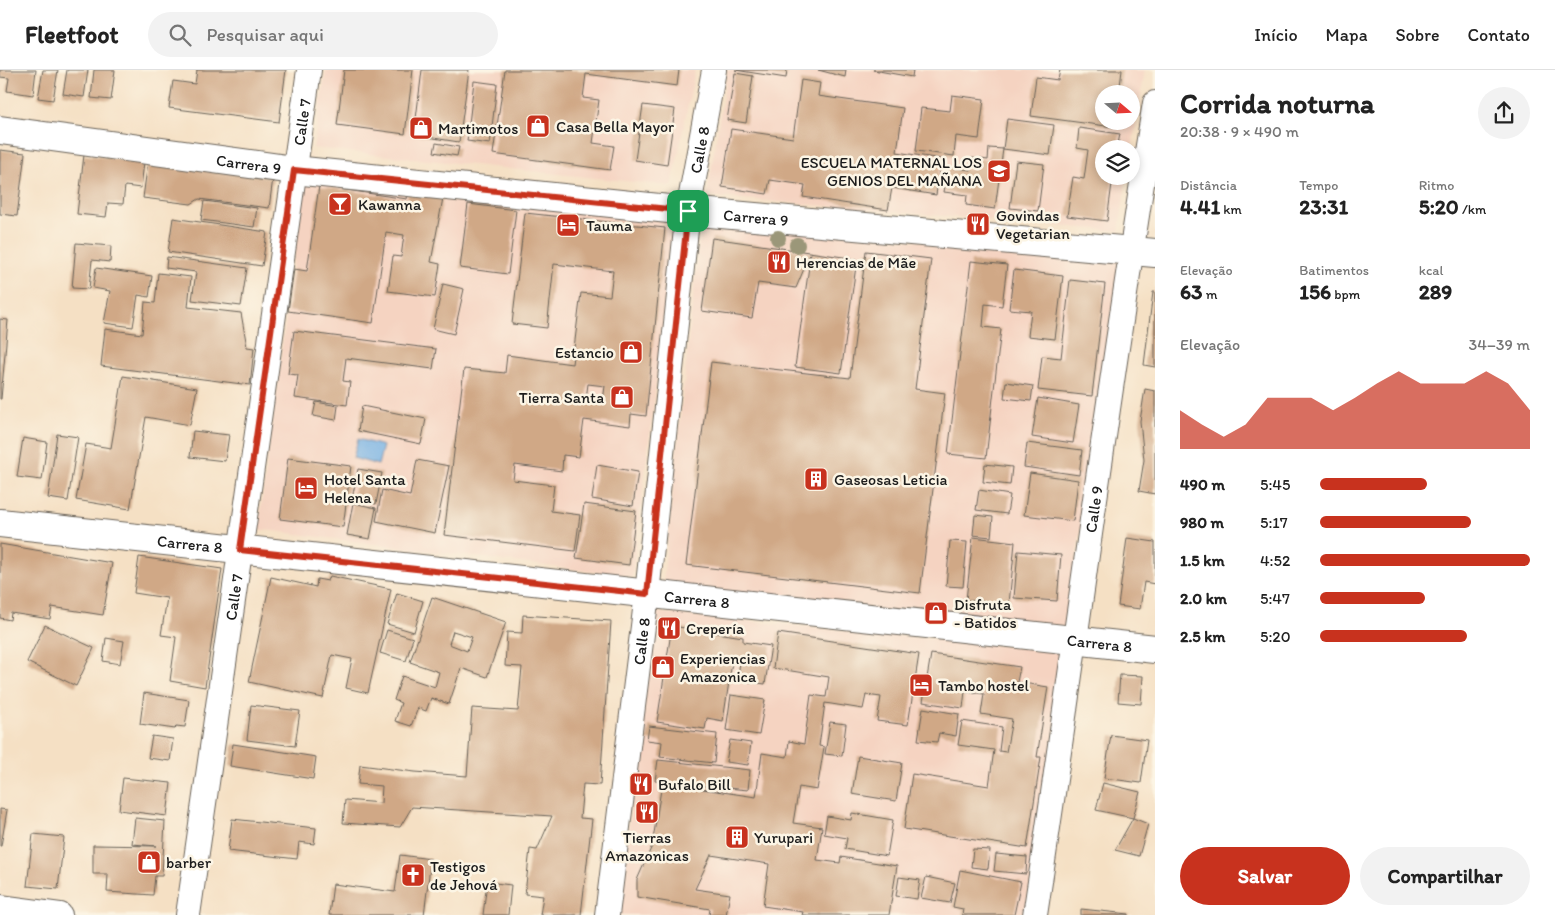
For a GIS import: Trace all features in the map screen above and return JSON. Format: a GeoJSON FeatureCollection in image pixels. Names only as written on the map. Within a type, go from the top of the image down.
{"type":"FeatureCollection","features":[{"type":"Feature","properties":{"kind":"street","name":"Calle 7"},"geometry":{"type":"LineString","coordinates":[[188,915],[309,70]]}},
{"type":"Feature","properties":{"kind":"street"},"geometry":{"type":"LineString","coordinates":[[685,210],[707,70]]}},
{"type":"Feature","properties":{"kind":"street","name":"Calle 8"},"geometry":{"type":"LineString","coordinates":[[608,915],[647,594],[685,210],[714,70]]}},
{"type":"Feature","properties":{"kind":"street","name":"Calle 9"},"geometry":{"type":"LineString","coordinates":[[1035,915],[1077,641],[1143,251],[1155,103]]}},
{"type":"Feature","properties":{"kind":"street","name":"Carrera 9"},"geometry":{"type":"LineString","coordinates":[[0,130],[294,170],[685,210],[1143,251]]}},
{"type":"Feature","properties":{"kind":"street","name":"Carrera 8"},"geometry":{"type":"LineString","coordinates":[[0,523],[1155,649]]}},
{"type":"Feature","properties":{"kind":"street"},"geometry":{"type":"LineString","coordinates":[[0,907],[60,915]]}},
{"type":"Feature","properties":{"kind":"shaded area"},"geometry":{"type":"Polygon","coordinates":[[[326,70],[695,70],[672,186],[313,148],[326,70]]]}},
{"type":"Feature","properties":{"kind":"shaded area"},"geometry":{"type":"Polygon","coordinates":[[[727,70],[1145,70],[1140,100],[1140,85],[1095,85],[1095,130],[1135,130],[1133,140],[1095,140],[1095,185],[1126,185],[1119,231],[707,196],[727,70]]]}},
{"type":"Feature","properties":{"kind":"shaded area"},"geometry":{"type":"Polygon","coordinates":[[[304,179],[677,219],[632,577],[258,529],[304,179]]]}},
{"type":"Feature","properties":{"kind":"shaded area"},"geometry":{"type":"Polygon","coordinates":[[[701,221],[1121,259],[1066,629],[662,591],[701,221]]]}},
{"type":"Feature","properties":{"kind":"shaded area"},"geometry":{"type":"Polygon","coordinates":[[[654,612],[1067,652],[1026,915],[618,915],[654,612]]]}},
{"type":"Feature","properties":{"kind":"water"},"geometry":{"type":"Polygon","coordinates":[[[358,439],[383,446],[378,465],[353,458],[358,439]]]}},
{"type":"Feature","properties":{"kind":"building"},"geometry":{"type":"Polygon","coordinates":[[[0,70],[36,70],[33,95],[7,91],[9,78],[0,77],[0,70]]]}},
{"type":"Feature","properties":{"kind":"building"},"geometry":{"type":"Polygon","coordinates":[[[43,70],[58,70],[53,100],[38,98],[43,70]]]}},
{"type":"Feature","properties":{"kind":"building"},"geometry":{"type":"Polygon","coordinates":[[[67,70],[88,70],[84,97],[63,94],[67,70]]]}},
{"type":"Feature","properties":{"kind":"building"},"geometry":{"type":"Polygon","coordinates":[[[94,70],[115,70],[111,100],[91,98],[94,70]]]}},
{"type":"Feature","properties":{"kind":"building"},"geometry":{"type":"Polygon","coordinates":[[[197,70],[286,70],[279,122],[169,108],[173,81],[195,84],[197,70]]]}},
{"type":"Feature","properties":{"kind":"building"},"geometry":{"type":"Polygon","coordinates":[[[344,70],[413,70],[405,134],[337,125],[344,70]]]}},
{"type":"Feature","properties":{"kind":"building"},"geometry":{"type":"Polygon","coordinates":[[[422,70],[469,70],[459,142],[414,135],[422,70]]]}},
{"type":"Feature","properties":{"kind":"building","name":"Casa Bella Mayor"},"geometry":{"type":"Polygon","coordinates":[[[505,70],[679,70],[677,86],[586,74],[583,98],[599,100],[593,143],[614,146],[610,170],[493,154],[505,70]]]}},
{"type":"Feature","properties":{"kind":"building"},"geometry":{"type":"Polygon","coordinates":[[[735,70],[787,70],[786,78],[735,70]]]}},
{"type":"Feature","properties":{"kind":"building"},"geometry":{"type":"Polygon","coordinates":[[[818,70],[846,70],[845,77],[818,70]]]}},
{"type":"Feature","properties":{"kind":"building"},"geometry":{"type":"Polygon","coordinates":[[[873,70],[913,70],[912,77],[873,70]]]}},
{"type":"Feature","properties":{"kind":"building"},"geometry":{"type":"Polygon","coordinates":[[[1060,70],[1122,70],[1120,85],[1095,85],[1095,124],[1031,116],[1036,77],[1058,80],[1060,70]]]}},
{"type":"Feature","properties":{"kind":"building"},"geometry":{"type":"Polygon","coordinates":[[[735,73],[753,76],[746,123],[727,120],[735,73]]]}},
{"type":"Feature","properties":{"kind":"building"},"geometry":{"type":"Polygon","coordinates":[[[801,80],[820,83],[818,96],[903,108],[897,152],[941,159],[936,195],[892,188],[888,210],[803,197],[805,185],[770,180],[767,194],[722,187],[731,129],[793,138],[801,80]]]}},
{"type":"Feature","properties":{"kind":"building"},"geometry":{"type":"Polygon","coordinates":[[[474,81],[497,84],[490,144],[467,141],[474,81]]]}},
{"type":"Feature","properties":{"kind":"building"},"geometry":{"type":"Polygon","coordinates":[[[952,95],[984,99],[979,139],[956,136],[954,156],[916,151],[921,108],[950,111],[952,95]]]}},
{"type":"Feature","properties":{"kind":"building"},"geometry":{"type":"Polygon","coordinates":[[[643,105],[675,109],[667,165],[635,160],[643,105]]]}},
{"type":"Feature","properties":{"kind":"building"},"geometry":{"type":"Polygon","coordinates":[[[1007,119],[1054,125],[1050,155],[1003,149],[1007,119]]]}},
{"type":"Feature","properties":{"kind":"building"},"geometry":{"type":"Polygon","coordinates":[[[1079,128],[1120,134],[1119,140],[1095,140],[1095,185],[1112,185],[1107,221],[1067,216],[1073,177],[1084,179],[1088,150],[1077,148],[1079,128]]]}},
{"type":"Feature","properties":{"kind":"building"},"geometry":{"type":"Polygon","coordinates":[[[436,143],[459,147],[457,156],[434,152],[436,143]]]}},
{"type":"Feature","properties":{"kind":"building"},"geometry":{"type":"Polygon","coordinates":[[[989,148],[1003,149],[995,209],[966,205],[967,195],[944,192],[948,167],[971,170],[972,158],[988,160],[989,148]]]}},
{"type":"Feature","properties":{"kind":"building"},"geometry":{"type":"Polygon","coordinates":[[[0,150],[25,153],[17,216],[0,214],[0,150]]]}},
{"type":"Feature","properties":{"kind":"building"},"geometry":{"type":"Polygon","coordinates":[[[84,155],[144,162],[141,188],[125,186],[123,204],[108,203],[106,217],[77,214],[84,155]]]}},
{"type":"Feature","properties":{"kind":"building"},"geometry":{"type":"Polygon","coordinates":[[[148,161],[273,178],[269,208],[199,199],[191,204],[143,198],[148,161]]]}},
{"type":"Feature","properties":{"kind":"building"},"geometry":{"type":"Polygon","coordinates":[[[1016,161],[1044,164],[1038,211],[1010,208],[1016,161]]]}},
{"type":"Feature","properties":{"kind":"building"},"geometry":{"type":"Polygon","coordinates":[[[319,186],[407,199],[408,193],[443,198],[431,262],[440,264],[435,297],[388,291],[393,256],[401,257],[404,235],[386,232],[373,323],[288,311],[294,269],[307,271],[319,186]]]}},
{"type":"Feature","properties":{"kind":"building"},"geometry":{"type":"Polygon","coordinates":[[[204,201],[257,208],[254,227],[201,220],[204,201]]]}},
{"type":"Feature","properties":{"kind":"building"},"geometry":{"type":"Polygon","coordinates":[[[468,204],[516,210],[508,274],[460,268],[468,204]]]}},
{"type":"Feature","properties":{"kind":"building"},"geometry":{"type":"Polygon","coordinates":[[[525,213],[665,228],[646,416],[631,414],[630,426],[584,420],[579,457],[563,455],[562,471],[515,465],[513,480],[554,485],[551,511],[580,515],[575,551],[444,535],[464,369],[505,373],[507,355],[572,364],[581,293],[610,296],[613,271],[554,264],[547,328],[512,324],[525,213]],[[588,384],[586,399],[603,401],[605,386],[588,384]]]}},
{"type":"Feature","properties":{"kind":"building"},"geometry":{"type":"Polygon","coordinates":[[[173,218],[267,232],[262,266],[168,252],[173,218]]]}},
{"type":"Feature","properties":{"kind":"building"},"geometry":{"type":"Polygon","coordinates":[[[712,238],[811,252],[796,288],[758,283],[752,318],[702,311],[712,238]]]}},
{"type":"Feature","properties":{"kind":"building"},"geometry":{"type":"Polygon","coordinates":[[[76,243],[111,246],[110,262],[92,260],[89,289],[72,288],[76,243]]]}},
{"type":"Feature","properties":{"kind":"building","name":"Gaseosas Leticia"},"geometry":{"type":"Polygon","coordinates":[[[866,251],[931,259],[915,389],[945,393],[920,593],[686,565],[711,362],[850,378],[866,251]]]}},
{"type":"Feature","properties":{"kind":"building"},"geometry":{"type":"Polygon","coordinates":[[[811,252],[857,259],[841,373],[795,367],[811,252]]]}},
{"type":"Feature","properties":{"kind":"building"},"geometry":{"type":"Polygon","coordinates":[[[167,257],[247,268],[241,306],[192,300],[196,272],[166,268],[167,257]]]}},
{"type":"Feature","properties":{"kind":"building"},"geometry":{"type":"Polygon","coordinates":[[[971,261],[1007,265],[1002,306],[985,304],[983,327],[1001,329],[986,458],[948,454],[971,261]]]}},
{"type":"Feature","properties":{"kind":"building"},"geometry":{"type":"Polygon","coordinates":[[[96,268],[152,276],[149,297],[138,295],[133,327],[104,323],[110,291],[93,288],[96,268]]]}},
{"type":"Feature","properties":{"kind":"building"},"geometry":{"type":"Polygon","coordinates":[[[1014,270],[1063,276],[1055,339],[1028,336],[1031,311],[1009,309],[1014,270]]]}},
{"type":"Feature","properties":{"kind":"building"},"geometry":{"type":"Polygon","coordinates":[[[158,273],[191,277],[188,307],[241,313],[247,347],[254,348],[250,385],[101,366],[105,329],[142,334],[145,302],[155,303],[158,273]]]}},
{"type":"Feature","properties":{"kind":"building"},"geometry":{"type":"Polygon","coordinates":[[[1070,280],[1105,284],[1092,396],[1038,390],[1042,356],[1061,358],[1070,280]]]}},
{"type":"Feature","properties":{"kind":"building"},"geometry":{"type":"Polygon","coordinates":[[[443,284],[464,289],[454,334],[433,329],[443,284]]]}},
{"type":"Feature","properties":{"kind":"building"},"geometry":{"type":"Polygon","coordinates":[[[1153,292],[1155,292],[1155,367],[1144,365],[1153,292]]]}},
{"type":"Feature","properties":{"kind":"building"},"geometry":{"type":"Polygon","coordinates":[[[0,319],[8,320],[1,399],[0,399],[0,319]]]}},
{"type":"Feature","properties":{"kind":"building"},"geometry":{"type":"Polygon","coordinates":[[[294,331],[436,349],[433,369],[346,358],[343,381],[350,382],[347,405],[295,398],[298,375],[288,374],[294,331]]]}},
{"type":"Feature","properties":{"kind":"building"},"geometry":{"type":"Polygon","coordinates":[[[123,376],[197,388],[190,425],[146,417],[130,509],[76,500],[86,444],[111,448],[123,376]]]}},
{"type":"Feature","properties":{"kind":"building"},"geometry":{"type":"Polygon","coordinates":[[[1006,382],[1033,386],[1031,401],[1004,398],[1006,382]]]}},
{"type":"Feature","properties":{"kind":"building"},"geometry":{"type":"Polygon","coordinates":[[[1145,389],[1155,391],[1155,494],[1139,491],[1144,460],[1140,421],[1145,389]]]}},
{"type":"Feature","properties":{"kind":"building"},"geometry":{"type":"Polygon","coordinates":[[[1038,398],[1079,405],[1073,443],[1032,437],[1038,398]]]}},
{"type":"Feature","properties":{"kind":"building"},"geometry":{"type":"Polygon","coordinates":[[[316,402],[338,406],[336,420],[313,416],[316,402]]]}},
{"type":"Feature","properties":{"kind":"building"},"geometry":{"type":"Polygon","coordinates":[[[362,406],[426,419],[421,444],[358,431],[362,406]]]}},
{"type":"Feature","properties":{"kind":"building"},"geometry":{"type":"Polygon","coordinates":[[[193,431],[229,435],[225,461],[190,457],[193,431]]]}},
{"type":"Feature","properties":{"kind":"building"},"geometry":{"type":"Polygon","coordinates":[[[57,434],[78,437],[68,501],[48,498],[57,434]]]}},
{"type":"Feature","properties":{"kind":"building"},"geometry":{"type":"Polygon","coordinates":[[[23,438],[47,442],[42,480],[17,477],[23,438]]]}},
{"type":"Feature","properties":{"kind":"building"},"geometry":{"type":"Polygon","coordinates":[[[1027,443],[1082,450],[1079,475],[1024,467],[1027,443]]]}},
{"type":"Feature","properties":{"kind":"building"},"geometry":{"type":"Polygon","coordinates":[[[288,458],[351,466],[343,527],[280,519],[288,458]]]}},
{"type":"Feature","properties":{"kind":"building"},"geometry":{"type":"Polygon","coordinates":[[[417,460],[449,466],[435,533],[376,521],[382,490],[410,496],[417,460]]]}},
{"type":"Feature","properties":{"kind":"building"},"geometry":{"type":"Polygon","coordinates":[[[985,464],[1012,467],[1010,485],[983,482],[985,464]]]}},
{"type":"Feature","properties":{"kind":"building"},"geometry":{"type":"Polygon","coordinates":[[[597,465],[638,472],[633,506],[592,499],[597,465]]]}},
{"type":"Feature","properties":{"kind":"building"},"geometry":{"type":"Polygon","coordinates":[[[358,469],[382,473],[376,504],[352,499],[358,469]]]}},
{"type":"Feature","properties":{"kind":"building"},"geometry":{"type":"Polygon","coordinates":[[[1030,473],[1078,480],[1073,521],[1024,515],[1030,473]]]}},
{"type":"Feature","properties":{"kind":"building"},"geometry":{"type":"Polygon","coordinates":[[[979,490],[1010,495],[1007,514],[976,510],[979,490]]]}},
{"type":"Feature","properties":{"kind":"building"},"geometry":{"type":"Polygon","coordinates":[[[353,503],[376,508],[370,539],[347,535],[353,503]]]}},
{"type":"Feature","properties":{"kind":"building"},"geometry":{"type":"Polygon","coordinates":[[[584,504],[636,511],[629,565],[576,558],[584,504]]]}},
{"type":"Feature","properties":{"kind":"building"},"geometry":{"type":"Polygon","coordinates":[[[975,515],[993,517],[991,537],[973,535],[975,515]]]}},
{"type":"Feature","properties":{"kind":"building"},"geometry":{"type":"Polygon","coordinates":[[[973,537],[1015,542],[1009,604],[966,600],[973,537]]]}},
{"type":"Feature","properties":{"kind":"building"},"geometry":{"type":"Polygon","coordinates":[[[1127,538],[1155,542],[1155,584],[1144,582],[1140,609],[1118,606],[1127,538]]]}},
{"type":"Feature","properties":{"kind":"building"},"geometry":{"type":"Polygon","coordinates":[[[950,541],[967,542],[963,587],[946,586],[950,541]]]}},
{"type":"Feature","properties":{"kind":"building"},"geometry":{"type":"Polygon","coordinates":[[[0,544],[112,563],[103,615],[52,607],[50,619],[11,613],[10,620],[0,618],[0,544]]]}},
{"type":"Feature","properties":{"kind":"building"},"geometry":{"type":"Polygon","coordinates":[[[1018,551],[1061,555],[1057,601],[1014,598],[1018,551]]]}},
{"type":"Feature","properties":{"kind":"building"},"geometry":{"type":"Polygon","coordinates":[[[139,557],[222,569],[205,687],[170,681],[176,637],[161,635],[167,598],[134,593],[139,557]]]}},
{"type":"Feature","properties":{"kind":"building"},"geometry":{"type":"Polygon","coordinates":[[[330,576],[391,589],[368,693],[346,688],[352,659],[332,655],[323,698],[249,682],[271,577],[316,587],[317,579],[328,581],[330,576]]]}},
{"type":"Feature","properties":{"kind":"building"},"geometry":{"type":"Polygon","coordinates":[[[397,593],[423,601],[414,632],[387,624],[397,593]]]}},
{"type":"Feature","properties":{"kind":"building"},"geometry":{"type":"Polygon","coordinates":[[[432,597],[506,622],[487,677],[461,668],[449,704],[431,698],[426,711],[418,708],[411,726],[395,721],[401,703],[394,700],[402,676],[435,687],[439,672],[410,662],[432,597]],[[453,631],[449,644],[467,651],[472,637],[453,631]]]}},
{"type":"Feature","properties":{"kind":"building"},"geometry":{"type":"Polygon","coordinates":[[[523,615],[611,621],[600,785],[583,784],[580,818],[592,819],[581,915],[540,915],[543,896],[525,894],[530,849],[537,850],[552,816],[412,807],[400,827],[343,823],[345,800],[381,803],[382,786],[358,784],[360,765],[467,776],[472,708],[518,711],[522,667],[505,666],[507,632],[522,633],[523,615]]]}},
{"type":"Feature","properties":{"kind":"building"},"geometry":{"type":"Polygon","coordinates":[[[45,625],[94,648],[76,686],[27,662],[45,625]]]}},
{"type":"Feature","properties":{"kind":"building"},"geometry":{"type":"Polygon","coordinates":[[[672,626],[743,637],[743,642],[771,646],[765,684],[737,680],[740,663],[732,662],[723,721],[707,718],[705,729],[657,722],[672,626]]]}},
{"type":"Feature","properties":{"kind":"building"},"geometry":{"type":"Polygon","coordinates":[[[387,630],[413,638],[406,661],[380,653],[387,630]]]}},
{"type":"Feature","properties":{"kind":"building"},"geometry":{"type":"Polygon","coordinates":[[[778,633],[919,654],[908,725],[877,721],[881,697],[866,695],[863,709],[825,703],[819,746],[824,747],[817,790],[799,787],[793,823],[822,827],[817,860],[840,863],[841,857],[897,866],[889,915],[802,915],[803,912],[763,906],[769,864],[711,855],[695,889],[730,894],[726,915],[709,915],[710,909],[637,897],[637,880],[652,846],[662,783],[756,797],[762,753],[787,757],[789,741],[804,744],[811,695],[826,697],[829,677],[773,668],[778,633]]]}},
{"type":"Feature","properties":{"kind":"building"},"geometry":{"type":"Polygon","coordinates":[[[106,638],[124,641],[120,664],[103,661],[106,638]]]}},
{"type":"Feature","properties":{"kind":"building"},"geometry":{"type":"Polygon","coordinates":[[[931,654],[1020,667],[1017,682],[1048,687],[1037,757],[1041,757],[1027,848],[904,829],[912,774],[989,786],[994,750],[958,745],[962,721],[1002,727],[999,751],[1006,752],[1012,719],[981,714],[984,694],[965,691],[963,708],[923,702],[931,654]]]}},
{"type":"Feature","properties":{"kind":"building"},"geometry":{"type":"Polygon","coordinates":[[[1120,675],[1143,676],[1141,704],[1118,702],[1120,675]]]}},
{"type":"Feature","properties":{"kind":"building"},"geometry":{"type":"Polygon","coordinates":[[[144,693],[189,700],[185,727],[176,726],[175,729],[140,724],[144,693]]]}},
{"type":"Feature","properties":{"kind":"building"},"geometry":{"type":"Polygon","coordinates":[[[731,695],[765,700],[759,735],[726,730],[731,695]]]}},
{"type":"Feature","properties":{"kind":"building"},"geometry":{"type":"Polygon","coordinates":[[[251,705],[300,711],[295,746],[247,740],[251,705]]]}},
{"type":"Feature","properties":{"kind":"building"},"geometry":{"type":"Polygon","coordinates":[[[923,708],[959,714],[956,736],[939,733],[937,742],[918,740],[923,708]]]}},
{"type":"Feature","properties":{"kind":"building"},"geometry":{"type":"Polygon","coordinates":[[[830,722],[846,724],[842,756],[825,754],[830,722]]]}},
{"type":"Feature","properties":{"kind":"building"},"geometry":{"type":"Polygon","coordinates":[[[649,726],[717,734],[714,763],[660,757],[662,742],[647,740],[649,726]]]}},
{"type":"Feature","properties":{"kind":"building"},"geometry":{"type":"Polygon","coordinates":[[[1111,735],[1147,740],[1141,783],[1104,778],[1111,735]]]}},
{"type":"Feature","properties":{"kind":"building"},"geometry":{"type":"Polygon","coordinates":[[[152,736],[173,739],[170,761],[148,758],[152,736]]]}},
{"type":"Feature","properties":{"kind":"building"},"geometry":{"type":"Polygon","coordinates":[[[730,740],[751,743],[748,765],[726,762],[730,740]]]}},
{"type":"Feature","properties":{"kind":"building"},"geometry":{"type":"Polygon","coordinates":[[[233,744],[316,757],[313,779],[230,766],[233,744]]]}},
{"type":"Feature","properties":{"kind":"building"},"geometry":{"type":"Polygon","coordinates":[[[858,756],[902,763],[896,801],[852,794],[858,756]]]}},
{"type":"Feature","properties":{"kind":"building"},"geometry":{"type":"Polygon","coordinates":[[[658,760],[750,770],[748,790],[655,781],[658,760]]]}},
{"type":"Feature","properties":{"kind":"building"},"geometry":{"type":"Polygon","coordinates":[[[123,778],[171,783],[167,816],[119,810],[123,778]]]}},
{"type":"Feature","properties":{"kind":"building"},"geometry":{"type":"Polygon","coordinates":[[[1103,783],[1140,792],[1133,818],[1096,810],[1103,783]]]}},
{"type":"Feature","properties":{"kind":"building"},"geometry":{"type":"Polygon","coordinates":[[[0,809],[7,810],[1,846],[0,846],[0,809]]]}},
{"type":"Feature","properties":{"kind":"building"},"geometry":{"type":"Polygon","coordinates":[[[852,813],[893,820],[887,856],[845,849],[847,838],[824,834],[827,816],[851,820],[852,813]]]}},
{"type":"Feature","properties":{"kind":"building"},"geometry":{"type":"Polygon","coordinates":[[[135,818],[165,821],[162,876],[155,876],[153,895],[107,892],[108,874],[93,874],[93,845],[157,846],[132,844],[135,818]]]}},
{"type":"Feature","properties":{"kind":"building"},"geometry":{"type":"Polygon","coordinates":[[[1133,818],[1148,824],[1139,856],[1115,850],[1133,818]]]}},
{"type":"Feature","properties":{"kind":"building"},"geometry":{"type":"Polygon","coordinates":[[[232,819],[316,828],[314,844],[299,842],[297,859],[228,851],[232,819]]]}},
{"type":"Feature","properties":{"kind":"building"},"geometry":{"type":"Polygon","coordinates":[[[33,834],[64,837],[58,889],[27,886],[33,834]]]}},
{"type":"Feature","properties":{"kind":"building"},"geometry":{"type":"Polygon","coordinates":[[[973,849],[990,850],[988,869],[971,867],[973,849]]]}},
{"type":"Feature","properties":{"kind":"building"},"geometry":{"type":"Polygon","coordinates":[[[996,854],[1027,857],[1026,874],[994,871],[996,854]]]}},
{"type":"Feature","properties":{"kind":"building"},"geometry":{"type":"Polygon","coordinates":[[[400,855],[431,859],[424,915],[329,915],[333,884],[395,892],[400,855]]]}},
{"type":"Feature","properties":{"kind":"building"},"geometry":{"type":"Polygon","coordinates":[[[960,870],[1021,882],[1014,915],[962,915],[963,909],[953,907],[960,870]]]}},
{"type":"Feature","properties":{"kind":"building"},"geometry":{"type":"Polygon","coordinates":[[[899,877],[920,880],[917,899],[896,896],[899,877]]]}},
{"type":"Feature","properties":{"kind":"building"},"geometry":{"type":"Polygon","coordinates":[[[926,877],[955,883],[950,903],[921,898],[926,877]]]}},
{"type":"Feature","properties":{"kind":"building"},"geometry":{"type":"Polygon","coordinates":[[[487,882],[511,885],[508,915],[483,915],[487,882]]]}},
{"type":"Feature","properties":{"kind":"building"},"geometry":{"type":"Polygon","coordinates":[[[1081,909],[1129,914],[1129,915],[1081,915],[1081,909]]]}},
{"type":"Feature","properties":{"kind":"place","name":"Casa Bella Mayor"},"geometry":{"type":"Point","coordinates":[538,126]}},
{"type":"Feature","properties":{"kind":"place","name":"Martimotos"},"geometry":{"type":"Point","coordinates":[421,128]}},
{"type":"Feature","properties":{"kind":"place","name":"ESCUELA MATERNAL LOS GENIOS DEL MAÑANA"},"geometry":{"type":"Point","coordinates":[999,171]}},
{"type":"Feature","properties":{"kind":"place","name":"Kawanna"},"geometry":{"type":"Point","coordinates":[340,204]}},
{"type":"Feature","properties":{"kind":"place","name":"Govindas Vegetarian"},"geometry":{"type":"Point","coordinates":[978,224]}},
{"type":"Feature","properties":{"kind":"place","name":"Tauma"},"geometry":{"type":"Point","coordinates":[568,225]}},
{"type":"Feature","properties":{"kind":"place","name":"Herencias de Mãe"},"geometry":{"type":"Point","coordinates":[779,262]}},
{"type":"Feature","properties":{"kind":"place","name":"Estancio"},"geometry":{"type":"Point","coordinates":[631,352]}},
{"type":"Feature","properties":{"kind":"place","name":"Tierra Santa"},"geometry":{"type":"Point","coordinates":[622,397]}},
{"type":"Feature","properties":{"kind":"place","name":"Gaseosas Leticia"},"geometry":{"type":"Point","coordinates":[816,479]}},
{"type":"Feature","properties":{"kind":"place","name":"Hotel Santa Helena"},"geometry":{"type":"Point","coordinates":[306,488]}},
{"type":"Feature","properties":{"kind":"place","name":"Disfruta - Batidos"},"geometry":{"type":"Point","coordinates":[936,613]}},
{"type":"Feature","properties":{"kind":"place","name":"Crepería"},"geometry":{"type":"Point","coordinates":[669,628]}},
{"type":"Feature","properties":{"kind":"place","name":"Experiencias Amazonica"},"geometry":{"type":"Point","coordinates":[663,667]}},
{"type":"Feature","properties":{"kind":"place","name":"Tambo hostel"},"geometry":{"type":"Point","coordinates":[921,685]}},
{"type":"Feature","properties":{"kind":"place","name":"Bufalo Bill"},"geometry":{"type":"Point","coordinates":[641,784]}},
{"type":"Feature","properties":{"kind":"place","name":"Tierras Amazonicas"},"geometry":{"type":"Point","coordinates":[647,812]}},
{"type":"Feature","properties":{"kind":"place","name":"Yurupari"},"geometry":{"type":"Point","coordinates":[737,837]}},
{"type":"Feature","properties":{"kind":"place","name":"barber"},"geometry":{"type":"Point","coordinates":[149,862]}},
{"type":"Feature","properties":{"kind":"place","name":"Testigos de Jehová"},"geometry":{"type":"Point","coordinates":[413,875]}},
{"type":"Feature","properties":{"kind":"route"},"geometry":{"type":"LineString","coordinates":[[294,170],[688,211],[647,594],[240,550],[294,170]]}}]}
